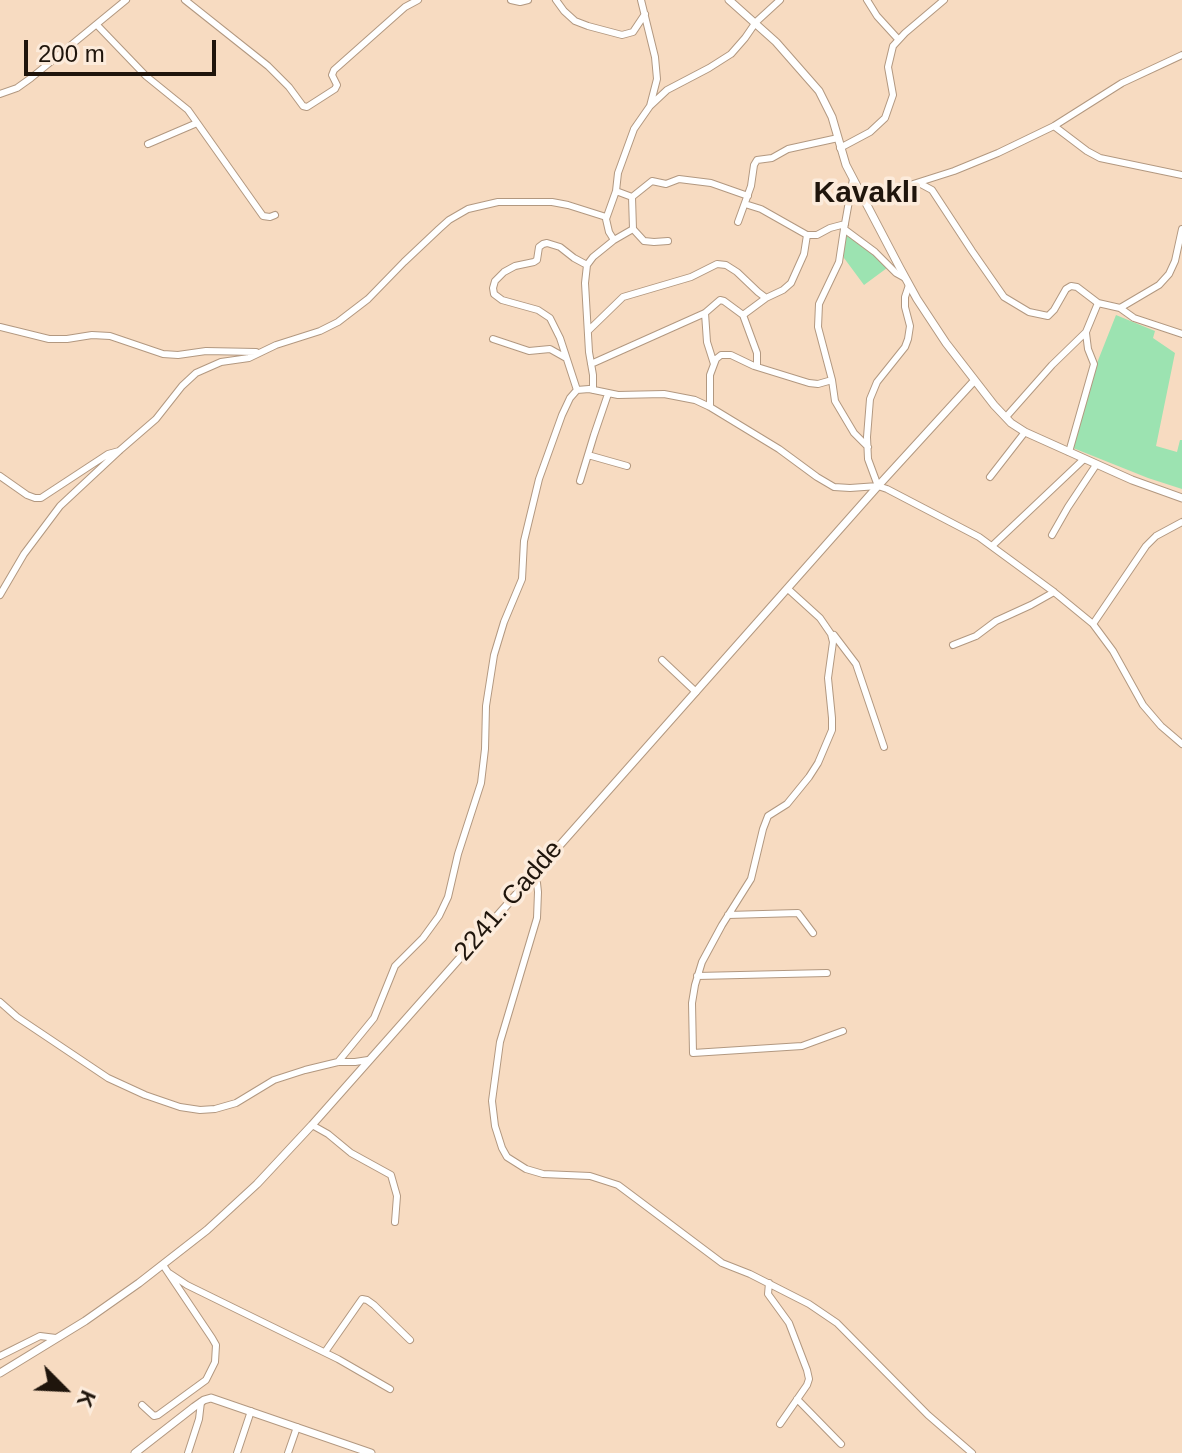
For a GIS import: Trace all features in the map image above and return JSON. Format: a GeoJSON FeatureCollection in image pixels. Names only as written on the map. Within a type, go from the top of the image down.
{"type":"FeatureCollection","features":[{"type":"Feature","properties":{"kind":"street"},"geometry":{"type":"LineString","coordinates":[[0,94],[24,83],[126,0]]}},
{"type":"Feature","properties":{"kind":"street"},"geometry":{"type":"LineString","coordinates":[[185,0],[268,66],[305,107],[335,89],[334,70],[405,7],[418,0]]}},
{"type":"Feature","properties":{"kind":"street"},"geometry":{"type":"LineString","coordinates":[[511,0],[528,0]]}},
{"type":"Feature","properties":{"kind":"street"},"geometry":{"type":"LineString","coordinates":[[556,0],[575,21],[622,35],[633,32],[645,14]]}},
{"type":"Feature","properties":{"kind":"street"},"geometry":{"type":"LineString","coordinates":[[641,0],[655,57],[657,79],[650,106]]}},
{"type":"Feature","properties":{"kind":"street"},"geometry":{"type":"LineString","coordinates":[[729,0],[756,22],[819,91],[832,117],[840,148],[858,190],[907,281],[946,343],[1006,417],[1025,432],[1096,465],[1182,498]]}},
{"type":"Feature","properties":{"kind":"street"},"geometry":{"type":"LineString","coordinates":[[614,240],[606,217],[634,129],[650,106],[667,90],[731,54],[756,22],[780,0]]}},
{"type":"Feature","properties":{"kind":"street"},"geometry":{"type":"LineString","coordinates":[[867,0],[898,39]]}},
{"type":"Feature","properties":{"kind":"street"},"geometry":{"type":"LineString","coordinates":[[840,148],[870,132],[885,118],[893,95],[888,67],[893,46],[944,0]]}},
{"type":"Feature","properties":{"kind":"street"},"geometry":{"type":"LineString","coordinates":[[97,25],[146,76],[184,105],[261,213],[266,217],[275,215]]}},
{"type":"Feature","properties":{"kind":"street"},"geometry":{"type":"LineString","coordinates":[[858,190],[899,188],[919,183],[998,153],[1054,126],[1122,83],[1182,55]]}},
{"type":"Feature","properties":{"kind":"street"},"geometry":{"type":"LineString","coordinates":[[148,144],[197,123]]}},
{"type":"Feature","properties":{"kind":"street"},"geometry":{"type":"LineString","coordinates":[[1054,126],[1100,158],[1182,175]]}},
{"type":"Feature","properties":{"kind":"street"},"geometry":{"type":"LineString","coordinates":[[738,222],[757,160],[772,158],[788,149],[838,138]]}},
{"type":"Feature","properties":{"kind":"street"},"geometry":{"type":"LineString","coordinates":[[632,197],[652,181],[666,184],[679,179],[711,183],[807,235],[844,227],[907,281]]}},
{"type":"Feature","properties":{"kind":"street"},"geometry":{"type":"LineString","coordinates":[[853,179],[839,262],[817,311],[835,401],[854,433],[868,447]]}},
{"type":"Feature","properties":{"kind":"street"},"geometry":{"type":"LineString","coordinates":[[919,183],[932,190],[1004,297],[1029,312],[1048,316],[1071,286],[1098,303],[1120,308],[1134,318],[1182,334]]}},
{"type":"Feature","properties":{"kind":"street"},"geometry":{"type":"LineString","coordinates":[[616,191],[632,197]]}},
{"type":"Feature","properties":{"kind":"street"},"geometry":{"type":"LineString","coordinates":[[632,197],[633,229],[644,241],[668,241]]}},
{"type":"Feature","properties":{"kind":"street"},"geometry":{"type":"LineString","coordinates":[[0,595],[16,565],[45,524],[68,498],[156,419],[196,373],[213,364],[243,360],[291,339],[330,327],[368,299],[449,220],[468,209],[498,202],[552,202],[606,217]]}},
{"type":"Feature","properties":{"kind":"street"},"geometry":{"type":"LineString","coordinates":[[593,390],[585,283],[587,265],[614,240],[633,229]]}},
{"type":"Feature","properties":{"kind":"street"},"geometry":{"type":"LineString","coordinates":[[1120,308],[1159,285],[1169,274],[1182,229]]}},
{"type":"Feature","properties":{"kind":"street"},"geometry":{"type":"LineString","coordinates":[[743,315],[791,283],[804,254],[807,235]]}},
{"type":"Feature","properties":{"kind":"street"},"geometry":{"type":"LineString","coordinates":[[577,390],[555,324],[538,310],[502,300],[494,294],[493,288],[504,272],[537,260],[539,247],[547,243],[560,247],[587,265]]}},
{"type":"Feature","properties":{"kind":"street"},"geometry":{"type":"LineString","coordinates":[[588,331],[623,297],[691,277],[715,264],[731,268],[766,298]]}},
{"type":"Feature","properties":{"kind":"street"},"geometry":{"type":"LineString","coordinates":[[878,486],[868,459],[869,408],[873,389],[908,339],[910,326],[905,307],[907,281]]}},
{"type":"Feature","properties":{"kind":"street"},"geometry":{"type":"LineString","coordinates":[[591,364],[705,313],[722,300],[743,315],[757,353],[757,366]]}},
{"type":"Feature","properties":{"kind":"street"},"geometry":{"type":"LineString","coordinates":[[1006,417],[1086,332],[1098,303]]}},
{"type":"Feature","properties":{"kind":"street"},"geometry":{"type":"LineString","coordinates":[[705,313],[707,342],[714,364]]}},
{"type":"Feature","properties":{"kind":"street"},"geometry":{"type":"LineString","coordinates":[[0,327],[49,339],[110,336],[163,354],[206,351],[259,353]]}},
{"type":"Feature","properties":{"kind":"street"},"geometry":{"type":"LineString","coordinates":[[1069,452],[1094,364],[1086,332]]}},
{"type":"Feature","properties":{"kind":"street"},"geometry":{"type":"LineString","coordinates":[[493,339],[529,351],[550,349],[566,358]]}},
{"type":"Feature","properties":{"kind":"street"},"geometry":{"type":"LineString","coordinates":[[710,407],[710,375],[716,359],[721,355],[726,354],[809,383],[832,380]]}},
{"type":"Feature","properties":{"kind":"street","name":"2241. Cadde"},"geometry":{"type":"LineString","coordinates":[[0,1373],[110,1304],[230,1210],[312,1125],[974,381]]}},
{"type":"Feature","properties":{"kind":"street"},"geometry":{"type":"LineString","coordinates":[[338,1062],[370,1024],[395,966],[423,938],[448,897],[481,783],[486,706],[494,655],[522,579],[524,541],[542,470],[562,415],[577,390],[584,388],[608,394],[664,394],[695,400],[779,449],[834,487],[878,486],[965,529],[1054,592],[1093,624],[1113,651],[1143,705],[1182,744]]}},
{"type":"Feature","properties":{"kind":"street"},"geometry":{"type":"LineString","coordinates":[[580,481],[608,394]]}},
{"type":"Feature","properties":{"kind":"street"},"geometry":{"type":"LineString","coordinates":[[990,477],[1025,432]]}},
{"type":"Feature","properties":{"kind":"street"},"geometry":{"type":"LineString","coordinates":[[0,476],[27,495],[41,498],[112,451],[119,451]]}},
{"type":"Feature","properties":{"kind":"street"},"geometry":{"type":"LineString","coordinates":[[588,455],[627,466]]}},
{"type":"Feature","properties":{"kind":"street"},"geometry":{"type":"LineString","coordinates":[[992,546],[1084,459]]}},
{"type":"Feature","properties":{"kind":"street"},"geometry":{"type":"LineString","coordinates":[[1052,535],[1096,465]]}},
{"type":"Feature","properties":{"kind":"street"},"geometry":{"type":"LineString","coordinates":[[1093,624],[1146,546],[1156,536],[1182,522]]}},
{"type":"Feature","properties":{"kind":"street"},"geometry":{"type":"LineString","coordinates":[[788,589],[820,618],[856,664],[884,747]]}},
{"type":"Feature","properties":{"kind":"street"},"geometry":{"type":"LineString","coordinates":[[953,645],[976,636],[996,621],[1054,592]]}},
{"type":"Feature","properties":{"kind":"street"},"geometry":{"type":"LineString","coordinates":[[830,630],[833,642],[828,685],[833,724],[829,737],[809,777],[787,804],[768,816],[751,879],[702,962],[692,1003],[693,1053],[802,1046],[843,1031]]}},
{"type":"Feature","properties":{"kind":"street"},"geometry":{"type":"LineString","coordinates":[[662,660],[696,692]]}},
{"type":"Feature","properties":{"kind":"street"},"geometry":{"type":"LineString","coordinates":[[533,875],[538,892],[537,918],[500,1042],[492,1101],[495,1126],[504,1153],[519,1165],[543,1174],[590,1176],[618,1185],[722,1263],[809,1304],[837,1323],[928,1415],[972,1453]]}},
{"type":"Feature","properties":{"kind":"street"},"geometry":{"type":"LineString","coordinates":[[728,915],[798,913],[813,933]]}},
{"type":"Feature","properties":{"kind":"street"},"geometry":{"type":"LineString","coordinates":[[697,976],[827,973]]}},
{"type":"Feature","properties":{"kind":"street"},"geometry":{"type":"LineString","coordinates":[[0,1002],[17,1017],[108,1078],[180,1107],[215,1109],[236,1103],[274,1080],[338,1062],[368,1060]]}},
{"type":"Feature","properties":{"kind":"street"},"geometry":{"type":"LineString","coordinates":[[312,1125],[358,1157],[391,1175],[397,1196],[395,1222]]}},
{"type":"Feature","properties":{"kind":"street"},"geometry":{"type":"LineString","coordinates":[[142,1405],[154,1416],[158,1415],[203,1383],[215,1362],[216,1345],[163,1265]]}},
{"type":"Feature","properties":{"kind":"street"},"geometry":{"type":"LineString","coordinates":[[169,1273],[187,1285],[325,1352],[390,1389]]}},
{"type":"Feature","properties":{"kind":"street"},"geometry":{"type":"LineString","coordinates":[[769,1283],[768,1294],[785,1316],[807,1370],[808,1383],[780,1424]]}},
{"type":"Feature","properties":{"kind":"street"},"geometry":{"type":"LineString","coordinates":[[325,1352],[362,1299],[374,1305],[410,1340]]}},
{"type":"Feature","properties":{"kind":"street"},"geometry":{"type":"LineString","coordinates":[[0,1356],[40,1336],[56,1338]]}},
{"type":"Feature","properties":{"kind":"street"},"geometry":{"type":"LineString","coordinates":[[188,1453],[197,1426],[203,1383]]}},
{"type":"Feature","properties":{"kind":"street"},"geometry":{"type":"LineString","coordinates":[[135,1453],[202,1399],[208,1398],[371,1453]]}},
{"type":"Feature","properties":{"kind":"street"},"geometry":{"type":"LineString","coordinates":[[797,1399],[841,1444]]}},
{"type":"Feature","properties":{"kind":"street"},"geometry":{"type":"LineString","coordinates":[[237,1453],[251,1411]]}},
{"type":"Feature","properties":{"kind":"street"},"geometry":{"type":"LineString","coordinates":[[288,1453],[297,1427]]}},
{"type":"Feature","properties":{"kind":"street"},"geometry":{"type":"LineString","coordinates":[[336,1453],[339,1442]]}},
{"type":"Feature","properties":{"kind":"green space"},"geometry":{"type":"Polygon","coordinates":[[[847,234],[876,255],[887,268],[864,285],[844,258],[843,245],[847,234]]]}},
{"type":"Feature","properties":{"kind":"green space"},"geometry":{"type":"Polygon","coordinates":[[[1116,315],[1155,331],[1153,338],[1175,353],[1156,446],[1177,452],[1182,440],[1182,489],[1073,448],[1097,363],[1116,315]]]}},
{"type":"Feature","properties":{"kind":"district","name":"Kavaklı"},"geometry":{"type":"Point","coordinates":[866,194]}}]}
